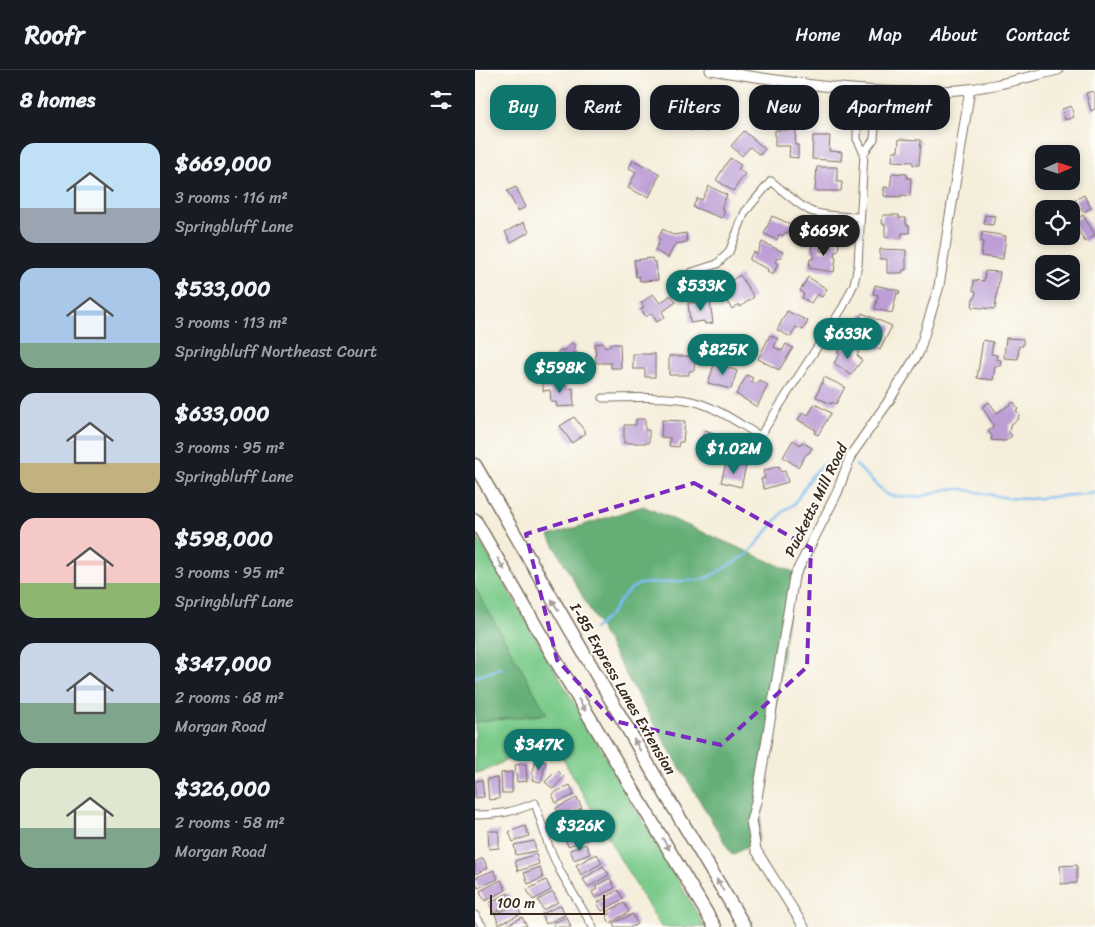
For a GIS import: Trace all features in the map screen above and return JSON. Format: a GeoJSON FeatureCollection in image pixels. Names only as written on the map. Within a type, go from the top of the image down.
{"type":"FeatureCollection","features":[{"type":"Feature","properties":{"kind":"highway","name":"I-85 Express Lanes Extension"},"geometry":{"type":"LineString","coordinates":[[475,465],[666,795],[745,927]]}},
{"type":"Feature","properties":{"kind":"highway"},"geometry":{"type":"LineString","coordinates":[[475,520],[561,669],[715,927]]}},
{"type":"Feature","properties":{"kind":"street"},"geometry":{"type":"LineString","coordinates":[[710,70],[829,86]]}},
{"type":"Feature","properties":{"kind":"street"},"geometry":{"type":"LineString","coordinates":[[950,91],[1008,83],[1058,70]]}},
{"type":"Feature","properties":{"kind":"street","name":"Pucketts Mill Road"},"geometry":{"type":"LineString","coordinates":[[804,927],[756,850],[751,821],[757,798],[794,577],[837,493],[851,455],[888,402],[919,352],[939,286],[970,89]]}},
{"type":"Feature","properties":{"kind":"street"},"geometry":{"type":"LineString","coordinates":[[603,398],[677,399],[699,402],[717,410],[760,436],[843,307],[854,284],[858,265],[864,153],[857,139],[857,130]]}},
{"type":"Feature","properties":{"kind":"street"},"geometry":{"type":"LineString","coordinates":[[864,153],[874,139],[875,130]]}},
{"type":"Feature","properties":{"kind":"street"},"geometry":{"type":"LineString","coordinates":[[692,272],[717,264],[729,252],[745,212],[771,181],[812,212],[861,217]]}},
{"type":"Feature","properties":{"kind":"street"},"geometry":{"type":"LineString","coordinates":[[475,815],[500,814],[519,810],[535,803],[549,847],[560,871],[593,927]]}},
{"type":"Feature","properties":{"kind":"street"},"geometry":{"type":"LineString","coordinates":[[475,915],[483,927]]}},
{"type":"Feature","properties":{"kind":"highlighted area"},"geometry":{"type":"Polygon","coordinates":[[[694,483],[811,548],[807,667],[721,745],[614,721],[557,660],[526,534],[694,483]]]}},
{"type":"Feature","properties":{"kind":"green space"},"geometry":{"type":"Polygon","coordinates":[[[643,506],[794,572],[758,841],[732,855],[640,700],[549,536],[643,506]]]}},
{"type":"Feature","properties":{"kind":"green space"},"geometry":{"type":"Polygon","coordinates":[[[475,533],[705,927],[661,927],[556,747],[514,756],[483,772],[475,773],[475,722],[546,714],[475,588],[475,533]]]}},
{"type":"Feature","properties":{"kind":"green space"},"geometry":{"type":"Polygon","coordinates":[[[475,588],[547,714],[475,722],[475,588]]]}},
{"type":"Feature","properties":{"kind":"building"},"geometry":{"type":"Polygon","coordinates":[[[1093,91],[1095,94],[1095,109],[1091,111],[1086,93],[1093,91]]]}},
{"type":"Feature","properties":{"kind":"building"},"geometry":{"type":"Polygon","coordinates":[[[1071,106],[1074,117],[1065,120],[1062,109],[1071,106]]]}},
{"type":"Feature","properties":{"kind":"building"},"geometry":{"type":"Polygon","coordinates":[[[775,130],[796,130],[795,145],[798,145],[798,158],[789,157],[790,146],[775,146],[775,130]]]}},
{"type":"Feature","properties":{"kind":"building"},"geometry":{"type":"Polygon","coordinates":[[[744,131],[765,149],[760,155],[750,147],[742,156],[731,146],[744,131]]]}},
{"type":"Feature","properties":{"kind":"building"},"geometry":{"type":"Polygon","coordinates":[[[813,136],[830,136],[829,151],[842,152],[841,161],[812,159],[813,136]]]}},
{"type":"Feature","properties":{"kind":"building"},"geometry":{"type":"Polygon","coordinates":[[[899,139],[921,140],[919,165],[913,165],[913,162],[892,161],[893,151],[898,151],[899,139]]]}},
{"type":"Feature","properties":{"kind":"building"},"geometry":{"type":"Polygon","coordinates":[[[730,158],[741,165],[738,169],[745,174],[733,191],[716,180],[730,158]]]}},
{"type":"Feature","properties":{"kind":"building"},"geometry":{"type":"Polygon","coordinates":[[[633,160],[660,174],[649,197],[628,188],[636,172],[629,168],[633,160]]]}},
{"type":"Feature","properties":{"kind":"building"},"geometry":{"type":"Polygon","coordinates":[[[817,167],[837,167],[837,182],[842,182],[841,191],[815,191],[817,167]]]}},
{"type":"Feature","properties":{"kind":"building"},"geometry":{"type":"Polygon","coordinates":[[[892,173],[907,174],[907,178],[911,178],[910,196],[884,196],[884,187],[890,188],[892,173]]]}},
{"type":"Feature","properties":{"kind":"building"},"geometry":{"type":"Polygon","coordinates":[[[709,186],[727,195],[721,208],[725,210],[722,218],[693,207],[697,198],[702,200],[709,186]]]}},
{"type":"Feature","properties":{"kind":"building"},"geometry":{"type":"Polygon","coordinates":[[[516,187],[526,207],[518,211],[507,191],[516,187]]]}},
{"type":"Feature","properties":{"kind":"building"},"geometry":{"type":"Polygon","coordinates":[[[1084,195],[1091,208],[1083,212],[1080,208],[1080,200],[1075,200],[1084,195]]]}},
{"type":"Feature","properties":{"kind":"building"},"geometry":{"type":"Polygon","coordinates":[[[883,215],[899,215],[899,218],[906,218],[906,225],[909,225],[909,233],[902,233],[901,238],[885,237],[885,224],[882,224],[883,215]]]}},
{"type":"Feature","properties":{"kind":"building"},"geometry":{"type":"Polygon","coordinates":[[[985,215],[995,216],[993,225],[984,224],[985,215]]]}},
{"type":"Feature","properties":{"kind":"building"},"geometry":{"type":"Polygon","coordinates":[[[1083,215],[1095,235],[1085,242],[1080,234],[1080,217],[1083,215]]]}},
{"type":"Feature","properties":{"kind":"building"},"geometry":{"type":"Polygon","coordinates":[[[772,216],[793,225],[789,233],[785,232],[783,236],[779,234],[777,240],[764,234],[772,216]]]}},
{"type":"Feature","properties":{"kind":"building"},"geometry":{"type":"Polygon","coordinates":[[[524,222],[529,232],[511,242],[505,232],[524,222]]]}},
{"type":"Feature","properties":{"kind":"building"},"geometry":{"type":"Polygon","coordinates":[[[663,229],[673,235],[686,233],[687,242],[675,244],[668,258],[655,250],[663,229]]]}},
{"type":"Feature","properties":{"kind":"building"},"geometry":{"type":"Polygon","coordinates":[[[982,232],[1006,236],[1003,259],[981,256],[982,232]]]}},
{"type":"Feature","properties":{"kind":"building"},"geometry":{"type":"Polygon","coordinates":[[[831,241],[839,243],[838,252],[835,251],[834,272],[809,268],[810,259],[813,259],[814,252],[811,251],[812,242],[821,244],[820,251],[829,252],[831,241]]]}},
{"type":"Feature","properties":{"kind":"building"},"geometry":{"type":"Polygon","coordinates":[[[762,242],[783,252],[780,259],[777,258],[775,262],[778,264],[773,275],[767,272],[768,269],[749,260],[753,252],[757,254],[762,242]]]}},
{"type":"Feature","properties":{"kind":"building"},"geometry":{"type":"Polygon","coordinates":[[[880,249],[906,250],[906,270],[903,270],[902,273],[887,273],[887,259],[880,259],[880,249]]]}},
{"type":"Feature","properties":{"kind":"building"},"geometry":{"type":"Polygon","coordinates":[[[652,258],[653,262],[656,262],[658,280],[640,281],[639,276],[636,277],[634,260],[652,258]]]}},
{"type":"Feature","properties":{"kind":"building"},"geometry":{"type":"Polygon","coordinates":[[[985,271],[1000,272],[995,309],[972,307],[976,291],[973,291],[974,280],[984,281],[985,271]]]}},
{"type":"Feature","properties":{"kind":"building"},"geometry":{"type":"Polygon","coordinates":[[[740,275],[754,297],[740,307],[739,304],[732,309],[721,293],[734,284],[731,281],[740,275]]]}},
{"type":"Feature","properties":{"kind":"building"},"geometry":{"type":"Polygon","coordinates":[[[808,277],[827,289],[822,297],[817,294],[811,303],[802,298],[804,294],[800,291],[808,277]]]}},
{"type":"Feature","properties":{"kind":"building"},"geometry":{"type":"Polygon","coordinates":[[[875,285],[900,291],[899,294],[897,293],[892,313],[875,309],[878,295],[873,294],[875,285]]]}},
{"type":"Feature","properties":{"kind":"building"},"geometry":{"type":"Polygon","coordinates":[[[653,294],[660,303],[671,295],[676,302],[662,312],[665,317],[657,322],[651,313],[646,317],[641,309],[644,307],[641,303],[653,294]]]}},
{"type":"Feature","properties":{"kind":"building"},"geometry":{"type":"Polygon","coordinates":[[[710,301],[713,323],[705,324],[704,321],[690,323],[688,303],[710,301]]]}},
{"type":"Feature","properties":{"kind":"building"},"geometry":{"type":"Polygon","coordinates":[[[787,311],[808,321],[803,330],[796,327],[791,337],[777,330],[787,311]]]}},
{"type":"Feature","properties":{"kind":"building"},"geometry":{"type":"Polygon","coordinates":[[[862,313],[892,326],[880,350],[861,341],[868,325],[858,321],[862,313]]]}},
{"type":"Feature","properties":{"kind":"building"},"geometry":{"type":"Polygon","coordinates":[[[770,335],[778,339],[774,347],[782,351],[786,344],[793,348],[779,370],[758,359],[770,335]]]}},
{"type":"Feature","properties":{"kind":"building"},"geometry":{"type":"Polygon","coordinates":[[[1006,338],[1023,339],[1023,346],[1019,346],[1018,359],[1004,358],[1006,338]]]}},
{"type":"Feature","properties":{"kind":"building"},"geometry":{"type":"Polygon","coordinates":[[[983,340],[993,342],[991,354],[997,355],[996,359],[1001,360],[1000,366],[995,366],[993,380],[977,378],[983,340]]]}},
{"type":"Feature","properties":{"kind":"building"},"geometry":{"type":"Polygon","coordinates":[[[572,343],[576,347],[573,350],[585,363],[579,369],[574,365],[565,374],[553,361],[557,358],[555,355],[561,349],[563,351],[572,343]]]}},
{"type":"Feature","properties":{"kind":"building"},"geometry":{"type":"Polygon","coordinates":[[[604,343],[604,347],[610,346],[610,344],[620,344],[621,368],[611,368],[611,363],[596,363],[595,344],[604,343]]]}},
{"type":"Feature","properties":{"kind":"building"},"geometry":{"type":"Polygon","coordinates":[[[842,346],[850,351],[853,347],[859,352],[857,355],[862,360],[851,375],[834,363],[840,354],[837,352],[842,346]]]}},
{"type":"Feature","properties":{"kind":"building"},"geometry":{"type":"Polygon","coordinates":[[[633,354],[655,354],[655,377],[645,377],[645,369],[633,369],[633,354]]]}},
{"type":"Feature","properties":{"kind":"building"},"geometry":{"type":"Polygon","coordinates":[[[669,356],[695,356],[694,371],[689,371],[689,375],[669,375],[669,356]]]}},
{"type":"Feature","properties":{"kind":"building"},"geometry":{"type":"Polygon","coordinates":[[[718,362],[737,371],[731,389],[708,383],[714,365],[717,366],[718,362]]]}},
{"type":"Feature","properties":{"kind":"building"},"geometry":{"type":"Polygon","coordinates":[[[747,375],[753,378],[751,381],[757,384],[759,380],[768,385],[757,407],[736,394],[747,375]]]}},
{"type":"Feature","properties":{"kind":"building"},"geometry":{"type":"Polygon","coordinates":[[[824,377],[845,387],[836,404],[832,402],[831,404],[816,397],[824,377]]]}},
{"type":"Feature","properties":{"kind":"building"},"geometry":{"type":"Polygon","coordinates":[[[557,381],[557,384],[566,384],[567,389],[573,388],[574,406],[557,407],[556,402],[551,402],[550,390],[543,391],[543,382],[557,381]]]}},
{"type":"Feature","properties":{"kind":"building"},"geometry":{"type":"Polygon","coordinates":[[[989,402],[997,413],[1014,402],[1018,409],[1016,410],[1019,414],[1018,419],[1010,425],[1009,432],[1012,436],[1005,441],[991,440],[992,436],[988,431],[993,428],[993,424],[982,407],[989,402]]]}},
{"type":"Feature","properties":{"kind":"building"},"geometry":{"type":"Polygon","coordinates":[[[815,404],[831,413],[818,435],[814,433],[816,430],[798,420],[803,412],[808,415],[815,404]]]}},
{"type":"Feature","properties":{"kind":"building"},"geometry":{"type":"Polygon","coordinates":[[[574,417],[586,433],[572,443],[560,426],[574,417]]]}},
{"type":"Feature","properties":{"kind":"building"},"geometry":{"type":"Polygon","coordinates":[[[636,419],[645,419],[645,430],[649,430],[649,443],[624,443],[624,425],[636,425],[636,419]]]}},
{"type":"Feature","properties":{"kind":"building"},"geometry":{"type":"Polygon","coordinates":[[[662,420],[685,421],[683,442],[679,442],[678,447],[669,446],[670,438],[661,437],[662,420]]]}},
{"type":"Feature","properties":{"kind":"building"},"geometry":{"type":"Polygon","coordinates":[[[705,430],[714,433],[713,436],[725,439],[720,460],[698,454],[705,430]]]}},
{"type":"Feature","properties":{"kind":"building"},"geometry":{"type":"Polygon","coordinates":[[[793,440],[800,445],[802,442],[812,448],[798,467],[783,457],[793,440]]]}},
{"type":"Feature","properties":{"kind":"building"},"geometry":{"type":"Polygon","coordinates":[[[726,463],[738,467],[738,464],[746,466],[741,487],[721,482],[726,463]]]}},
{"type":"Feature","properties":{"kind":"building"},"geometry":{"type":"Polygon","coordinates":[[[779,466],[781,472],[785,471],[788,482],[764,489],[761,479],[765,478],[763,471],[779,466]]]}},
{"type":"Feature","properties":{"kind":"building"},"geometry":{"type":"Polygon","coordinates":[[[536,760],[546,762],[541,782],[532,780],[536,760]]]}},
{"type":"Feature","properties":{"kind":"building"},"geometry":{"type":"Polygon","coordinates":[[[526,764],[527,781],[517,782],[515,765],[526,764]]]}},
{"type":"Feature","properties":{"kind":"building"},"geometry":{"type":"Polygon","coordinates":[[[557,770],[564,777],[553,789],[545,782],[557,770]]]}},
{"type":"Feature","properties":{"kind":"building"},"geometry":{"type":"Polygon","coordinates":[[[512,772],[512,793],[502,793],[501,773],[512,772]]]}},
{"type":"Feature","properties":{"kind":"building"},"geometry":{"type":"Polygon","coordinates":[[[498,778],[499,799],[489,800],[487,779],[498,778]]]}},
{"type":"Feature","properties":{"kind":"building"},"geometry":{"type":"Polygon","coordinates":[[[482,780],[484,797],[475,798],[475,781],[482,780]]]}},
{"type":"Feature","properties":{"kind":"building"},"geometry":{"type":"Polygon","coordinates":[[[570,785],[574,795],[556,803],[552,794],[570,785]]]}},
{"type":"Feature","properties":{"kind":"building"},"geometry":{"type":"Polygon","coordinates":[[[577,798],[582,808],[560,818],[556,808],[577,798]]]}},
{"type":"Feature","properties":{"kind":"building"},"geometry":{"type":"Polygon","coordinates":[[[581,815],[585,825],[564,832],[560,823],[581,815]]]}},
{"type":"Feature","properties":{"kind":"building"},"geometry":{"type":"Polygon","coordinates":[[[525,826],[529,836],[513,842],[509,832],[525,826]]]}},
{"type":"Feature","properties":{"kind":"building"},"geometry":{"type":"Polygon","coordinates":[[[587,829],[590,839],[568,846],[564,836],[587,829]]]}},
{"type":"Feature","properties":{"kind":"building"},"geometry":{"type":"Polygon","coordinates":[[[488,831],[499,831],[499,848],[489,849],[488,831]]]}},
{"type":"Feature","properties":{"kind":"building"},"geometry":{"type":"Polygon","coordinates":[[[534,841],[536,851],[516,855],[514,845],[534,841]]]}},
{"type":"Feature","properties":{"kind":"building"},"geometry":{"type":"Polygon","coordinates":[[[586,844],[590,854],[574,860],[570,850],[586,844]]]}},
{"type":"Feature","properties":{"kind":"building"},"geometry":{"type":"Polygon","coordinates":[[[536,854],[539,864],[518,871],[515,861],[536,854]]]}},
{"type":"Feature","properties":{"kind":"building"},"geometry":{"type":"Polygon","coordinates":[[[597,854],[602,863],[581,875],[576,865],[597,854]]]}},
{"type":"Feature","properties":{"kind":"building"},"geometry":{"type":"Polygon","coordinates":[[[483,858],[488,868],[475,874],[475,862],[483,858]]]}},
{"type":"Feature","properties":{"kind":"building"},"geometry":{"type":"Polygon","coordinates":[[[1077,865],[1077,883],[1061,884],[1060,866],[1077,865]]]}},
{"type":"Feature","properties":{"kind":"building"},"geometry":{"type":"Polygon","coordinates":[[[603,866],[609,875],[588,887],[583,879],[603,866]]]}},
{"type":"Feature","properties":{"kind":"building"},"geometry":{"type":"Polygon","coordinates":[[[540,867],[543,878],[528,884],[524,873],[540,867]]]}},
{"type":"Feature","properties":{"kind":"building"},"geometry":{"type":"Polygon","coordinates":[[[494,870],[498,879],[478,888],[475,878],[494,870]]]}},
{"type":"Feature","properties":{"kind":"building"},"geometry":{"type":"Polygon","coordinates":[[[610,878],[615,888],[595,898],[592,892],[597,889],[595,886],[610,878]]]}},
{"type":"Feature","properties":{"kind":"building"},"geometry":{"type":"Polygon","coordinates":[[[501,880],[506,890],[485,901],[480,891],[501,880]]]}},
{"type":"Feature","properties":{"kind":"building"},"geometry":{"type":"Polygon","coordinates":[[[546,880],[551,890],[533,900],[527,890],[546,880]]]}},
{"type":"Feature","properties":{"kind":"building"},"geometry":{"type":"Polygon","coordinates":[[[618,890],[623,899],[602,911],[597,903],[618,890]]]}},
{"type":"Feature","properties":{"kind":"building"},"geometry":{"type":"Polygon","coordinates":[[[553,892],[558,902],[543,910],[538,900],[553,892]]]}},
{"type":"Feature","properties":{"kind":"building"},"geometry":{"type":"Polygon","coordinates":[[[508,893],[513,902],[494,913],[489,903],[508,893]]]}},
{"type":"Feature","properties":{"kind":"building"},"geometry":{"type":"Polygon","coordinates":[[[624,903],[629,912],[610,923],[606,916],[610,914],[608,911],[624,903]]]}},
{"type":"Feature","properties":{"kind":"building"},"geometry":{"type":"Polygon","coordinates":[[[516,905],[521,914],[499,924],[495,914],[516,905]]]}},
{"type":"Feature","properties":{"kind":"building"},"geometry":{"type":"Polygon","coordinates":[[[561,905],[565,915],[546,924],[542,914],[561,905]]]}},
{"type":"Feature","properties":{"kind":"building"},"geometry":{"type":"Polygon","coordinates":[[[633,914],[637,924],[632,927],[615,927],[613,923],[633,914]]]}},
{"type":"Feature","properties":{"kind":"building"},"geometry":{"type":"Polygon","coordinates":[[[522,917],[527,926],[504,927],[522,917]]]}},
{"type":"Feature","properties":{"kind":"building"},"geometry":{"type":"Polygon","coordinates":[[[567,917],[571,927],[554,927],[553,923],[567,917]]]}},
{"type":"Feature","properties":{"kind":"waterway"},"geometry":{"type":"LineString","coordinates":[[594,629],[610,614],[627,592],[635,586],[640,584],[699,580],[709,577],[748,554],[784,511],[794,504],[811,477],[820,467],[837,459]]}},
{"type":"Feature","properties":{"kind":"waterway"},"geometry":{"type":"LineString","coordinates":[[856,465],[886,494],[891,496],[920,497],[947,489],[962,489],[1007,498],[1030,499],[1095,493]]}},
{"type":"Feature","properties":{"kind":"waterway"},"geometry":{"type":"LineString","coordinates":[[475,677],[502,668]]}}]}
